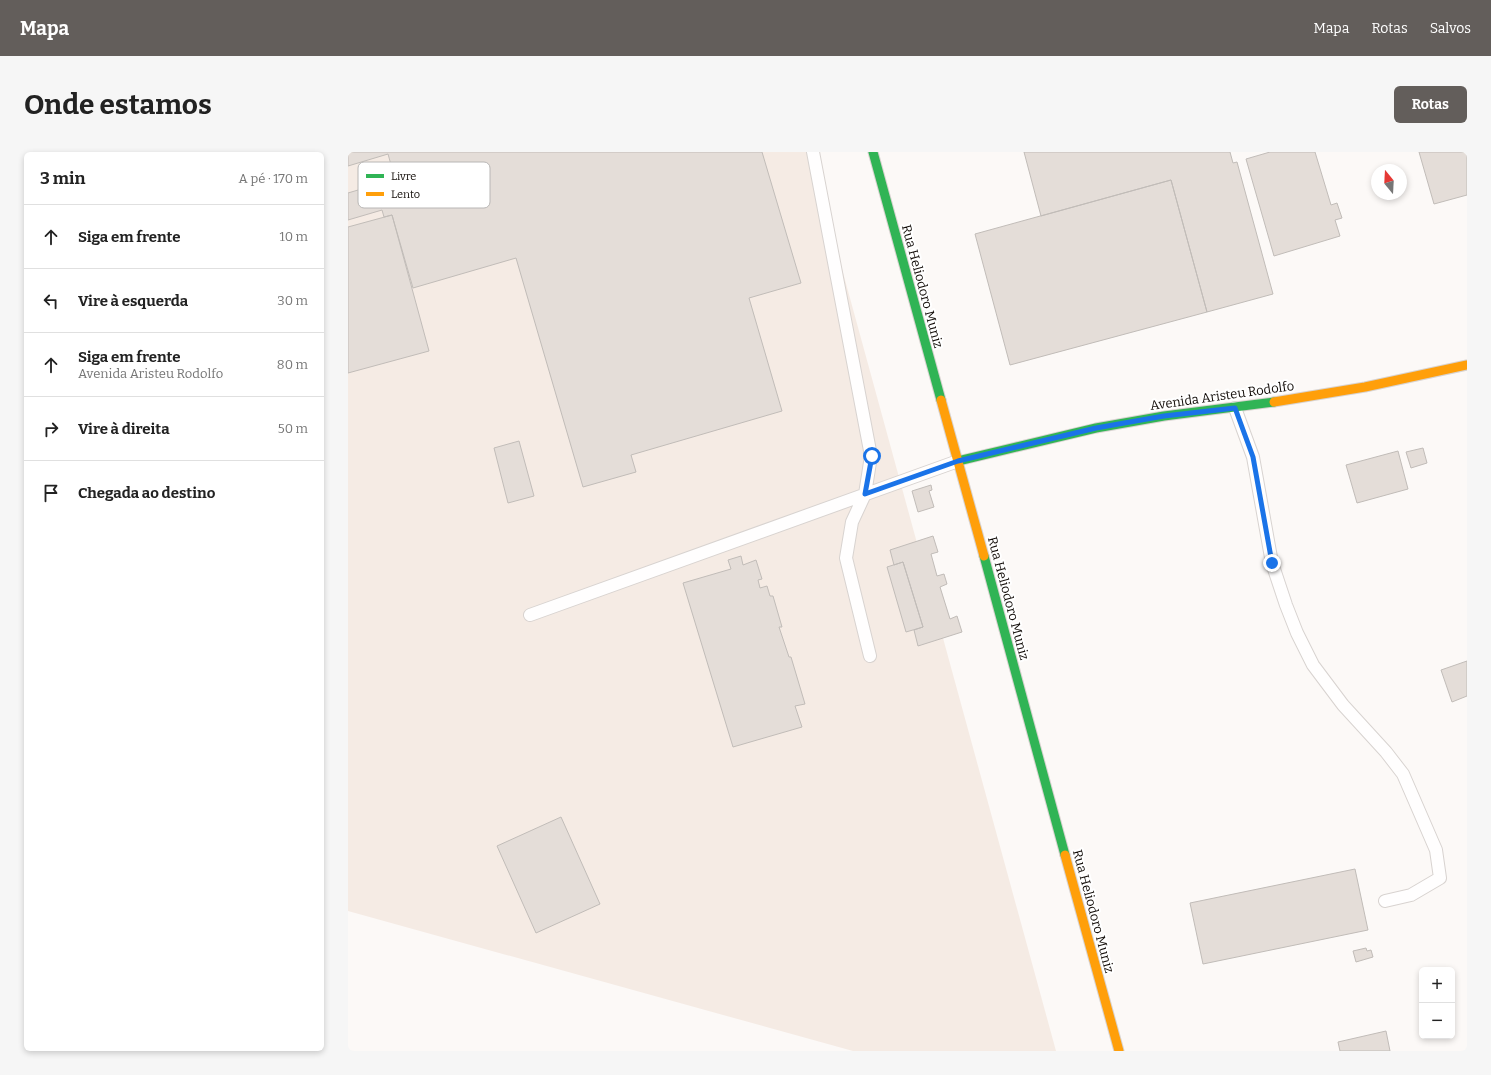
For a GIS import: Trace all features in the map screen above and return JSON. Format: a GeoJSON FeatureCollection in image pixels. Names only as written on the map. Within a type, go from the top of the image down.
{"type":"FeatureCollection","features":[{"type":"Feature","properties":{"kind":"street","name":"Rua Heliodoro Muniz"},"geometry":{"type":"LineString","coordinates":[[873,152],[1119,1051]]}},
{"type":"Feature","properties":{"kind":"street","name":"Avenida Aristeu Rodolfo"},"geometry":{"type":"LineString","coordinates":[[958,461],[1096,428],[1164,416],[1235,408],[1365,387],[1467,365]]}},
{"type":"Feature","properties":{"kind":"lane"},"geometry":{"type":"LineString","coordinates":[[813,152],[872,456],[865,494],[852,522],[846,558],[870,656]]}},
{"type":"Feature","properties":{"kind":"lane"},"geometry":{"type":"LineString","coordinates":[[1235,408],[1253,457],[1272,563],[1297,632],[1313,665],[1343,705],[1386,752],[1403,774],[1436,850],[1440,878],[1411,895],[1385,901]]}},
{"type":"Feature","properties":{"kind":"lane"},"geometry":{"type":"LineString","coordinates":[[530,615],[958,461]]}},
{"type":"Feature","properties":{"kind":"shaded area"},"geometry":{"type":"Polygon","coordinates":[[[348,152],[810,152],[1056,1051],[853,1051],[348,911],[348,152]]]}},
{"type":"Feature","properties":{"kind":"building"},"geometry":{"type":"Polygon","coordinates":[[[348,152],[762,152],[801,283],[749,298],[782,411],[631,455],[636,472],[583,487],[516,258],[413,288],[392,215],[384,217],[382,210],[348,220],[348,193],[358,190],[358,208],[490,208],[490,162],[390,162],[388,154],[348,166],[348,152]]]}},
{"type":"Feature","properties":{"kind":"building"},"geometry":{"type":"Polygon","coordinates":[[[1024,152],[1230,152],[1233,163],[1237,162],[1273,294],[1207,312],[1171,180],[1041,216],[1024,152]]]}},
{"type":"Feature","properties":{"kind":"building"},"geometry":{"type":"Polygon","coordinates":[[[1270,152],[1315,152],[1331,205],[1337,203],[1342,218],[1335,220],[1340,236],[1274,256],[1246,159],[1270,152]]]}},
{"type":"Feature","properties":{"kind":"building"},"geometry":{"type":"Polygon","coordinates":[[[1419,152],[1467,152],[1467,195],[1434,204],[1419,152]]]}},
{"type":"Feature","properties":{"kind":"building"},"geometry":{"type":"Polygon","coordinates":[[[1171,180],[1207,312],[1010,365],[975,234],[1171,180]]]}},
{"type":"Feature","properties":{"kind":"building"},"geometry":{"type":"Polygon","coordinates":[[[392,215],[429,351],[348,373],[348,227],[392,215]]]}},
{"type":"Feature","properties":{"kind":"building"},"geometry":{"type":"Polygon","coordinates":[[[519,441],[534,496],[508,503],[494,448],[519,441]]]}},
{"type":"Feature","properties":{"kind":"building"},"geometry":{"type":"Polygon","coordinates":[[[1423,448],[1427,463],[1411,468],[1406,452],[1423,448]]]}},
{"type":"Feature","properties":{"kind":"building"},"geometry":{"type":"Polygon","coordinates":[[[1398,451],[1408,489],[1357,503],[1346,465],[1398,451]]]}},
{"type":"Feature","properties":{"kind":"building"},"geometry":{"type":"Polygon","coordinates":[[[931,485],[932,490],[929,491],[934,507],[918,512],[912,491],[931,485]]]}},
{"type":"Feature","properties":{"kind":"building"},"geometry":{"type":"Polygon","coordinates":[[[933,536],[938,552],[931,554],[937,576],[944,574],[947,584],[940,587],[950,619],[957,616],[962,632],[918,646],[914,630],[923,627],[903,562],[894,565],[890,550],[933,536]]]}},
{"type":"Feature","properties":{"kind":"building"},"geometry":{"type":"Polygon","coordinates":[[[741,556],[743,565],[756,560],[762,579],[758,580],[760,588],[767,586],[770,596],[773,596],[782,627],[779,627],[789,657],[791,657],[805,704],[795,706],[802,727],[733,747],[683,583],[731,569],[728,560],[741,556]]]}},
{"type":"Feature","properties":{"kind":"building"},"geometry":{"type":"Polygon","coordinates":[[[903,562],[923,627],[906,632],[887,567],[903,562]]]}},
{"type":"Feature","properties":{"kind":"building"},"geometry":{"type":"Polygon","coordinates":[[[1467,661],[1467,696],[1452,702],[1441,670],[1467,661]]]}},
{"type":"Feature","properties":{"kind":"building"},"geometry":{"type":"Polygon","coordinates":[[[561,817],[600,904],[536,933],[497,846],[561,817]]]}},
{"type":"Feature","properties":{"kind":"building"},"geometry":{"type":"Polygon","coordinates":[[[1355,869],[1368,930],[1203,964],[1190,903],[1355,869]]]}},
{"type":"Feature","properties":{"kind":"building"},"geometry":{"type":"Polygon","coordinates":[[[1366,948],[1367,951],[1371,950],[1373,957],[1356,962],[1353,951],[1366,948]]]}},
{"type":"Feature","properties":{"kind":"building"},"geometry":{"type":"Polygon","coordinates":[[[1386,1031],[1390,1051],[1340,1051],[1338,1042],[1386,1031]]]}},
{"type":"Feature","properties":{"kind":"traffic: fast"},"geometry":{"type":"LineString","coordinates":[[873,152],[941,400]]}},
{"type":"Feature","properties":{"kind":"traffic: fast"},"geometry":{"type":"LineString","coordinates":[[958,461],[1096,428],[1164,416],[1274,402]]}},
{"type":"Feature","properties":{"kind":"traffic: fast"},"geometry":{"type":"LineString","coordinates":[[984,556],[1065,855]]}},
{"type":"Feature","properties":{"kind":"traffic: slow"},"geometry":{"type":"LineString","coordinates":[[1274,402],[1365,387],[1467,365]]}},
{"type":"Feature","properties":{"kind":"traffic: slow"},"geometry":{"type":"LineString","coordinates":[[941,400],[984,556]]}},
{"type":"Feature","properties":{"kind":"traffic: slow"},"geometry":{"type":"LineString","coordinates":[[1065,855],[1119,1051]]}},
{"type":"Feature","properties":{"kind":"route"},"geometry":{"type":"LineString","coordinates":[[872,456],[865,494],[958,461],[1096,428],[1164,416],[1235,408],[1253,457],[1272,563]]}}]}
